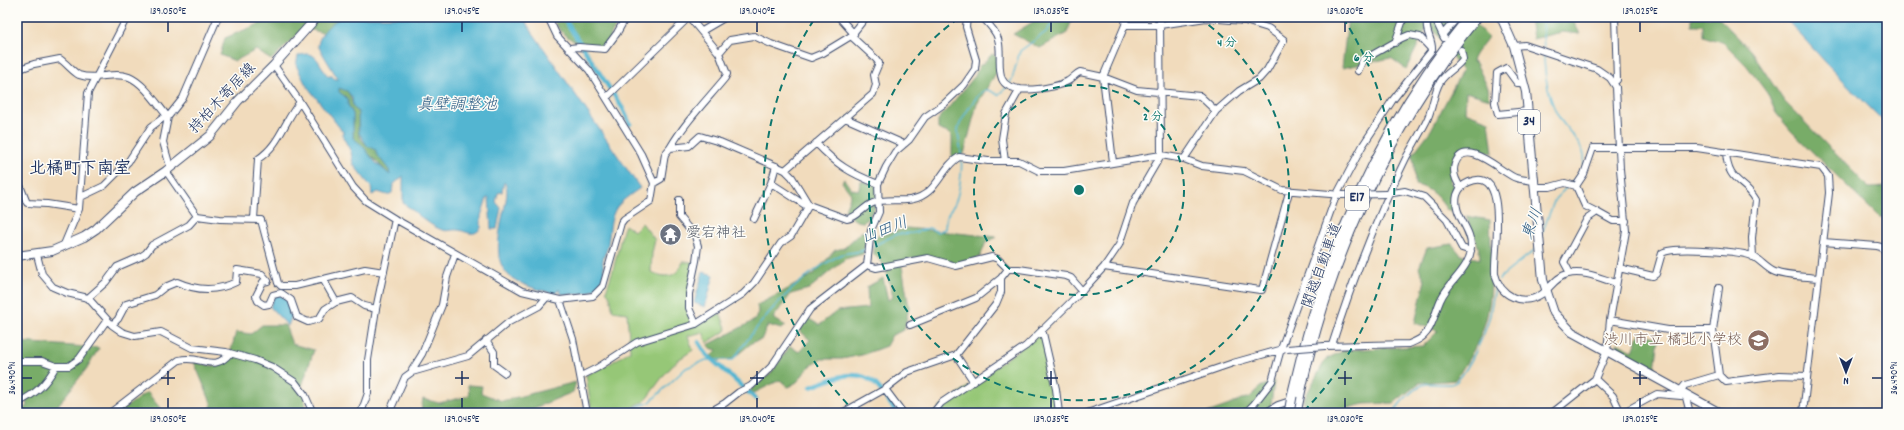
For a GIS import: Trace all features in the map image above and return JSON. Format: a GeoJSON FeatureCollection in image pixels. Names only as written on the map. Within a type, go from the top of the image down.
{"type":"FeatureCollection","features":[{"type":"Feature","properties":{"kind":"highway","name":"関越自動車道"},"geometry":{"type":"LineString","coordinates":[[1288,413],[1295,396],[1305,340],[1322,284],[1354,206],[1399,117],[1434,63],[1469,19]]}},
{"type":"Feature","properties":{"kind":"highway","name":"関越自動車道"},"geometry":{"type":"LineString","coordinates":[[1295,396],[1296,413]]}},
{"type":"Feature","properties":{"kind":"main road","name":"持柏木寄居線"},"geometry":{"type":"LineString","coordinates":[[17,256],[37,255],[63,247],[84,237],[96,229],[134,192],[169,168],[210,136],[238,101],[317,17]]}},
{"type":"Feature","properties":{"kind":"main road","name":"34"},"geometry":{"type":"LineString","coordinates":[[1501,17],[1514,46],[1524,82],[1535,184],[1540,252],[1546,291],[1554,313],[1572,332],[1720,413]]}},
{"type":"Feature","properties":{"kind":"street"},"geometry":{"type":"LineString","coordinates":[[63,247],[79,209],[81,197],[88,93],[127,17]]}},
{"type":"Feature","properties":{"kind":"street"},"geometry":{"type":"LineString","coordinates":[[81,197],[104,186],[128,162],[151,127],[168,116],[183,98],[218,17]]}},
{"type":"Feature","properties":{"kind":"street"},"geometry":{"type":"LineString","coordinates":[[274,64],[300,102],[353,187],[366,201],[455,254],[522,291],[546,298],[560,300],[588,298],[598,294],[603,286],[621,223],[624,219],[651,201],[654,183],[641,154],[607,97],[589,70],[570,48],[557,36],[548,17]]}},
{"type":"Feature","properties":{"kind":"street"},"geometry":{"type":"LineString","coordinates":[[570,48],[579,47],[605,49],[613,39],[626,17]]}},
{"type":"Feature","properties":{"kind":"street"},"geometry":{"type":"LineString","coordinates":[[607,97],[689,17],[702,31],[719,54],[727,74],[725,78],[679,132],[665,154],[661,179],[654,183]]}},
{"type":"Feature","properties":{"kind":"street"},"geometry":{"type":"LineString","coordinates":[[702,31],[726,17]]}},
{"type":"Feature","properties":{"kind":"street"},"geometry":{"type":"LineString","coordinates":[[785,170],[873,94],[876,85],[874,75],[879,63],[852,35],[840,17]]}},
{"type":"Feature","properties":{"kind":"street"},"geometry":{"type":"LineString","coordinates":[[719,54],[730,40],[754,36],[771,44],[810,58],[823,53],[852,35],[866,17]]}},
{"type":"Feature","properties":{"kind":"street"},"geometry":{"type":"LineString","coordinates":[[867,265],[870,230],[879,212],[880,201],[878,184],[893,156],[925,117],[944,104],[964,85],[975,69],[976,60],[966,27],[967,17]]}},
{"type":"Feature","properties":{"kind":"street"},"geometry":{"type":"LineString","coordinates":[[982,17],[996,33],[998,39],[1000,73],[1003,80],[1012,87],[1020,89],[1050,88],[1068,82],[1080,72],[1103,76],[1137,90],[1200,96],[1216,111]]}},
{"type":"Feature","properties":{"kind":"street"},"geometry":{"type":"LineString","coordinates":[[1113,162],[1103,76],[1125,25],[1126,17]]}},
{"type":"Feature","properties":{"kind":"street"},"geometry":{"type":"LineString","coordinates":[[933,413],[941,403],[1026,346],[1082,291],[1104,267],[1119,245],[1133,203],[1161,155],[1160,17]]}},
{"type":"Feature","properties":{"kind":"street"},"geometry":{"type":"LineString","coordinates":[[1395,43],[1404,17]]}},
{"type":"Feature","properties":{"kind":"street"},"geometry":{"type":"LineString","coordinates":[[1552,413],[1595,378],[1607,352],[1610,320],[1626,231],[1614,84],[1617,80],[1616,17]]}},
{"type":"Feature","properties":{"kind":"street"},"geometry":{"type":"LineString","coordinates":[[1125,25],[1160,25],[1206,18],[1245,21],[1268,28],[1284,40],[1267,70],[1259,79],[1239,91],[1216,111],[1184,159]]}},
{"type":"Feature","properties":{"kind":"street"},"geometry":{"type":"LineString","coordinates":[[1245,413],[1272,381],[1339,196],[1363,145],[1392,101],[1432,50],[1433,45],[1426,26],[1427,22],[1431,20],[1436,21],[1443,36],[1469,19]]}},
{"type":"Feature","properties":{"kind":"street"},"geometry":{"type":"LineString","coordinates":[[1358,71],[1364,60],[1409,35],[1420,37],[1432,50]]}},
{"type":"Feature","properties":{"kind":"street"},"geometry":{"type":"LineString","coordinates":[[1514,46],[1526,44],[1597,69],[1606,74],[1614,84]]}},
{"type":"Feature","properties":{"kind":"street"},"geometry":{"type":"LineString","coordinates":[[1332,345],[1354,281],[1388,194],[1427,121],[1436,89],[1441,80],[1445,75],[1458,67],[1463,59],[1461,50]]}},
{"type":"Feature","properties":{"kind":"street"},"geometry":{"type":"LineString","coordinates":[[17,70],[34,64],[60,59],[78,74],[96,78],[121,75],[138,83],[168,116]]}},
{"type":"Feature","properties":{"kind":"street"},"geometry":{"type":"LineString","coordinates":[[1524,82],[1517,83],[1506,68],[1497,73],[1495,103],[1498,114],[1528,111]]}},
{"type":"Feature","properties":{"kind":"street"},"geometry":{"type":"LineString","coordinates":[[1005,161],[1002,139],[1006,114],[1020,89]]}},
{"type":"Feature","properties":{"kind":"street"},"geometry":{"type":"LineString","coordinates":[[254,219],[258,159],[278,140],[293,111],[300,102]]}},
{"type":"Feature","properties":{"kind":"street"},"geometry":{"type":"LineString","coordinates":[[168,116],[164,142],[169,168],[197,216]]}},
{"type":"Feature","properties":{"kind":"street"},"geometry":{"type":"LineString","coordinates":[[845,118],[904,144]]}},
{"type":"Feature","properties":{"kind":"street"},"geometry":{"type":"LineString","coordinates":[[670,148],[689,146],[700,136],[726,144],[785,170],[792,177],[808,206]]}},
{"type":"Feature","properties":{"kind":"street"},"geometry":{"type":"LineString","coordinates":[[816,143],[831,158],[851,173],[878,184]]}},
{"type":"Feature","properties":{"kind":"street"},"geometry":{"type":"LineString","coordinates":[[1461,188],[1454,176],[1455,165],[1464,154],[1471,154],[1485,158],[1516,178],[1535,184],[1572,185],[1584,174],[1593,148],[1698,148],[1822,167],[1828,176],[1829,192],[1802,413]]}},
{"type":"Feature","properties":{"kind":"street"},"geometry":{"type":"LineString","coordinates":[[1726,152],[1727,162],[1733,177],[1746,188],[1756,200],[1752,238],[1753,257]]}},
{"type":"Feature","properties":{"kind":"street"},"geometry":{"type":"LineString","coordinates":[[771,184],[808,206],[847,219],[853,219],[872,203],[880,201],[907,201],[928,193],[938,183],[951,163],[960,157],[1019,161],[1039,171],[1064,171],[1161,155],[1184,159],[1202,166],[1244,171],[1289,192],[1339,196],[1388,194],[1405,191],[1424,197],[1447,220],[1462,248],[1471,250]]}},
{"type":"Feature","properties":{"kind":"street"},"geometry":{"type":"LineString","coordinates":[[754,219],[771,184],[776,166]]}},
{"type":"Feature","properties":{"kind":"street"},"geometry":{"type":"LineString","coordinates":[[17,178],[27,203],[47,204],[79,209]]}},
{"type":"Feature","properties":{"kind":"street"},"geometry":{"type":"LineString","coordinates":[[1087,413],[1284,349],[1332,345],[1400,345],[1409,344],[1421,338],[1429,329],[1441,297],[1465,266],[1471,250],[1469,234],[1457,210],[1456,199],[1461,188],[1467,183],[1478,181],[1484,182],[1494,191],[1497,203],[1494,264],[1497,283],[1501,289],[1511,297],[1517,299],[1534,298],[1546,291],[1558,278],[1570,273],[1583,274],[1616,284]]}},
{"type":"Feature","properties":{"kind":"street"},"geometry":{"type":"LineString","coordinates":[[1572,185],[1585,206],[1613,221],[1626,221]]}},
{"type":"Feature","properties":{"kind":"street"},"geometry":{"type":"LineString","coordinates":[[1104,267],[1203,283],[1262,290],[1289,192]]}},
{"type":"Feature","properties":{"kind":"street"},"geometry":{"type":"LineString","coordinates":[[679,200],[679,217],[695,236],[698,246],[689,294],[689,308],[696,324]]}},
{"type":"Feature","properties":{"kind":"street"},"geometry":{"type":"LineString","coordinates":[[581,376],[637,342],[696,324],[724,308],[754,283],[781,243],[791,236],[808,206]]}},
{"type":"Feature","properties":{"kind":"street"},"geometry":{"type":"LineString","coordinates":[[1570,273],[1564,262],[1587,219],[1597,212]]}},
{"type":"Feature","properties":{"kind":"street"},"geometry":{"type":"LineString","coordinates":[[197,216],[220,219],[262,220],[278,283],[281,286]]}},
{"type":"Feature","properties":{"kind":"street"},"geometry":{"type":"LineString","coordinates":[[88,298],[106,282],[117,267],[140,257],[146,253],[152,245],[189,225],[197,216]]}},
{"type":"Feature","properties":{"kind":"street"},"geometry":{"type":"LineString","coordinates":[[361,413],[368,393],[368,365],[376,309],[395,219]]}},
{"type":"Feature","properties":{"kind":"street"},"geometry":{"type":"LineString","coordinates":[[1823,242],[1877,246],[1887,254]]}},
{"type":"Feature","properties":{"kind":"street"},"geometry":{"type":"LineString","coordinates":[[1619,268],[1653,276],[1656,274],[1662,253],[1667,250],[1715,251],[1753,257],[1776,273],[1818,278]]}},
{"type":"Feature","properties":{"kind":"street"},"geometry":{"type":"LineString","coordinates":[[412,372],[422,354],[442,305],[447,277],[455,254]]}},
{"type":"Feature","properties":{"kind":"street"},"geometry":{"type":"LineString","coordinates":[[37,255],[42,274],[53,287],[67,293],[88,298],[107,320],[122,332],[130,335],[161,332],[192,348],[246,356],[267,365],[295,382],[305,395],[313,413]]}},
{"type":"Feature","properties":{"kind":"street"},"geometry":{"type":"LineString","coordinates":[[867,265],[876,268],[928,258],[956,266],[992,257],[998,258],[1008,270]]}},
{"type":"Feature","properties":{"kind":"street"},"geometry":{"type":"LineString","coordinates":[[708,413],[725,403],[739,392],[751,386],[771,367],[810,309],[867,265]]}},
{"type":"Feature","properties":{"kind":"street"},"geometry":{"type":"LineString","coordinates":[[910,325],[976,298],[1001,278],[1008,270],[1019,269],[1066,276],[1071,278],[1082,291]]}},
{"type":"Feature","properties":{"kind":"street"},"geometry":{"type":"LineString","coordinates":[[112,325],[118,319],[126,304],[155,295],[164,287],[177,282],[196,289],[216,289],[236,282],[237,270],[262,274],[268,281],[285,287],[365,270],[384,272]]}},
{"type":"Feature","properties":{"kind":"street"},"geometry":{"type":"LineString","coordinates":[[842,413],[884,389],[907,372],[956,355],[996,304],[1001,292],[1001,278]]}},
{"type":"Feature","properties":{"kind":"street"},"geometry":{"type":"LineString","coordinates":[[322,279],[336,302]]}},
{"type":"Feature","properties":{"kind":"street"},"geometry":{"type":"LineString","coordinates":[[268,281],[263,282],[257,292],[258,300],[267,306],[273,295],[281,293],[292,300],[297,317],[308,322],[319,319],[325,309],[336,302],[352,298],[364,306],[376,309]]}},
{"type":"Feature","properties":{"kind":"street"},"geometry":{"type":"LineString","coordinates":[[1719,288],[1714,330],[1719,375],[1726,382],[1780,375],[1806,376]]}},
{"type":"Feature","properties":{"kind":"street"},"geometry":{"type":"LineString","coordinates":[[389,413],[405,377],[412,372],[462,359],[468,356],[509,322],[539,306],[546,298]]}},
{"type":"Feature","properties":{"kind":"street"},"geometry":{"type":"LineString","coordinates":[[560,300],[573,339],[588,413]]}},
{"type":"Feature","properties":{"kind":"street"},"geometry":{"type":"LineString","coordinates":[[17,362],[42,360],[56,366],[69,366],[79,359],[107,320]]}},
{"type":"Feature","properties":{"kind":"street"},"geometry":{"type":"LineString","coordinates":[[1610,320],[1668,330],[1714,330]]}},
{"type":"Feature","properties":{"kind":"street"},"geometry":{"type":"LineString","coordinates":[[1042,330],[1056,390],[1059,413]]}},
{"type":"Feature","properties":{"kind":"street"},"geometry":{"type":"LineString","coordinates":[[486,340],[494,352],[494,364],[505,373]]}},
{"type":"Feature","properties":{"kind":"street"},"geometry":{"type":"LineString","coordinates":[[110,413],[179,360],[194,358],[217,364],[223,361],[230,353]]}},
{"type":"Feature","properties":{"kind":"street"},"geometry":{"type":"LineString","coordinates":[[956,355],[974,382]]}},
{"type":"Feature","properties":{"kind":"street"},"geometry":{"type":"LineString","coordinates":[[17,403],[28,398],[48,381],[56,366]]}},
{"type":"Feature","properties":{"kind":"street"},"geometry":{"type":"LineString","coordinates":[[1595,378],[1613,396],[1622,413],[1657,394],[1681,396],[1686,385],[1719,375]]}},
{"type":"Feature","properties":{"kind":"street"},"geometry":{"type":"LineString","coordinates":[[884,389],[903,413]]}},
{"type":"Feature","properties":{"kind":"street"},"geometry":{"type":"LineString","coordinates":[[1682,392],[1690,413]]}},
{"type":"Feature","properties":{"kind":"street"},"geometry":{"type":"LineString","coordinates":[[1266,413],[1278,405],[1287,402],[1294,406],[1292,413]]}},
{"type":"Feature","properties":{"kind":"green space"},"geometry":{"type":"Polygon","coordinates":[[[276,17],[342,17],[335,21],[323,33],[305,28],[271,60],[256,50],[235,61],[220,55],[225,38],[276,17]]]}},
{"type":"Feature","properties":{"kind":"green space"},"geometry":{"type":"Polygon","coordinates":[[[553,17],[621,17],[604,47],[596,47],[588,46],[566,36],[556,24],[553,17]]]}},
{"type":"Feature","properties":{"kind":"green space"},"geometry":{"type":"Polygon","coordinates":[[[1041,17],[1073,17],[1067,33],[1040,48],[1013,34],[1041,17]]]}},
{"type":"Feature","properties":{"kind":"green space"},"geometry":{"type":"Polygon","coordinates":[[[1348,17],[1468,17],[1488,37],[1472,61],[1476,63],[1488,88],[1490,99],[1466,92],[1465,112],[1489,121],[1493,153],[1463,147],[1454,156],[1450,182],[1456,189],[1453,199],[1454,211],[1447,210],[1441,201],[1430,191],[1415,185],[1412,155],[1431,130],[1462,71],[1429,23],[1406,69],[1391,58],[1342,68],[1348,17]]]}},
{"type":"Feature","properties":{"kind":"green space"},"geometry":{"type":"Polygon","coordinates":[[[1530,17],[1571,17],[1580,34],[1562,32],[1533,39],[1530,17]]]}},
{"type":"Feature","properties":{"kind":"green space"},"geometry":{"type":"Polygon","coordinates":[[[1692,17],[1718,17],[1751,51],[1784,101],[1869,188],[1887,187],[1887,217],[1879,217],[1792,132],[1776,113],[1767,93],[1747,66],[1724,43],[1703,36],[1703,25],[1692,25],[1692,17]]]}},
{"type":"Feature","properties":{"kind":"green space"},"geometry":{"type":"Polygon","coordinates":[[[992,54],[997,57],[998,70],[977,104],[964,154],[952,159],[952,137],[948,133],[938,129],[938,120],[975,76],[979,66],[983,64],[992,54]]]}},
{"type":"Feature","properties":{"kind":"green space"},"geometry":{"type":"Polygon","coordinates":[[[339,88],[343,88],[347,91],[353,106],[358,112],[359,135],[364,143],[375,149],[380,154],[387,165],[390,175],[353,138],[353,114],[346,97],[338,92],[339,88]]]}},
{"type":"Feature","properties":{"kind":"green space"},"geometry":{"type":"Polygon","coordinates":[[[844,179],[851,189],[859,190],[860,181],[876,185],[877,196],[875,205],[871,214],[864,222],[853,218],[845,209],[851,194],[842,182],[844,179]]]}},
{"type":"Feature","properties":{"kind":"green space"},"geometry":{"type":"Polygon","coordinates":[[[1466,216],[1490,220],[1492,268],[1491,292],[1482,332],[1470,357],[1455,380],[1419,383],[1394,403],[1364,404],[1332,412],[1303,413],[1304,399],[1326,359],[1345,350],[1423,346],[1438,331],[1415,323],[1425,280],[1419,268],[1427,248],[1452,244],[1461,255],[1480,259],[1477,242],[1466,216]]]}},
{"type":"Feature","properties":{"kind":"green space"},"geometry":{"type":"Polygon","coordinates":[[[642,223],[655,240],[652,253],[651,272],[670,276],[677,272],[683,262],[694,262],[686,307],[688,315],[695,326],[720,313],[727,330],[707,343],[703,332],[688,336],[693,350],[678,360],[664,375],[644,402],[627,411],[592,413],[586,375],[606,366],[630,351],[627,313],[613,311],[610,296],[606,291],[625,225],[634,231],[642,223]]]}},
{"type":"Feature","properties":{"kind":"green space"},"geometry":{"type":"Polygon","coordinates":[[[907,228],[997,237],[986,242],[980,257],[957,265],[924,256],[901,261],[909,307],[904,330],[892,335],[886,346],[862,355],[842,359],[821,359],[808,368],[797,382],[788,387],[780,380],[754,393],[750,390],[772,372],[790,346],[799,352],[810,340],[799,330],[808,318],[819,325],[837,311],[868,308],[867,287],[883,278],[888,300],[893,297],[885,266],[874,254],[874,237],[907,228]]]}},
{"type":"Feature","properties":{"kind":"green space"},"geometry":{"type":"Polygon","coordinates":[[[868,231],[863,254],[845,259],[809,289],[791,294],[773,318],[786,326],[781,329],[768,325],[761,340],[753,342],[732,359],[718,361],[711,356],[717,350],[710,348],[708,345],[755,320],[758,312],[757,305],[814,274],[835,250],[844,248],[861,232],[868,231]]]}},
{"type":"Feature","properties":{"kind":"green space"},"geometry":{"type":"Polygon","coordinates":[[[262,325],[285,325],[292,344],[314,350],[301,389],[304,393],[306,413],[208,413],[212,405],[194,362],[218,367],[226,360],[232,347],[236,332],[251,334],[262,325]]]}},
{"type":"Feature","properties":{"kind":"green space"},"geometry":{"type":"Polygon","coordinates":[[[1042,333],[1058,413],[935,413],[940,407],[1042,333]]]}},
{"type":"Feature","properties":{"kind":"green space"},"geometry":{"type":"Polygon","coordinates":[[[1640,333],[1659,338],[1655,369],[1618,352],[1617,343],[1633,351],[1640,333]]]}},
{"type":"Feature","properties":{"kind":"green space"},"geometry":{"type":"Polygon","coordinates":[[[20,342],[99,348],[87,368],[52,413],[17,413],[27,406],[19,372],[20,342]]]}},
{"type":"Feature","properties":{"kind":"green space"},"geometry":{"type":"Polygon","coordinates":[[[1274,381],[1270,413],[1207,413],[1241,399],[1249,398],[1260,387],[1274,381]]]}},
{"type":"Feature","properties":{"kind":"green space"},"geometry":{"type":"Polygon","coordinates":[[[576,382],[573,392],[522,413],[409,413],[409,410],[421,412],[423,399],[439,403],[469,396],[468,385],[482,386],[481,393],[502,401],[576,382]]]}},
{"type":"Feature","properties":{"kind":"green space"},"geometry":{"type":"Polygon","coordinates":[[[147,392],[164,413],[118,413],[147,392]]]}},
{"type":"Feature","properties":{"kind":"water","name":"真壁調整池"},"geometry":{"type":"Polygon","coordinates":[[[342,17],[522,17],[640,188],[623,201],[615,210],[607,249],[603,259],[604,272],[599,286],[594,290],[582,294],[561,294],[559,289],[555,294],[526,285],[507,274],[502,266],[499,255],[501,221],[507,193],[504,182],[502,192],[498,193],[496,202],[501,208],[497,229],[491,229],[489,198],[487,198],[481,216],[481,228],[475,233],[456,230],[444,231],[427,222],[403,203],[403,176],[393,185],[392,193],[387,195],[378,192],[372,195],[371,187],[353,164],[351,152],[343,137],[343,132],[306,85],[296,65],[298,56],[309,54],[319,61],[327,75],[330,77],[331,75],[335,79],[338,79],[318,46],[323,32],[342,17]],[[339,88],[339,92],[348,99],[348,105],[353,114],[353,138],[362,145],[375,162],[390,175],[389,170],[376,153],[376,150],[368,147],[359,133],[358,112],[353,106],[352,97],[347,91],[339,88]]]}},
{"type":"Feature","properties":{"kind":"water"},"geometry":{"type":"Polygon","coordinates":[[[1784,17],[1887,17],[1887,125],[1829,66],[1784,17]]]}},
{"type":"Feature","properties":{"kind":"water"},"geometry":{"type":"Polygon","coordinates":[[[703,272],[714,275],[705,307],[694,303],[703,272]]]}},
{"type":"Feature","properties":{"kind":"water"},"geometry":{"type":"Polygon","coordinates":[[[280,294],[293,305],[293,313],[288,326],[270,307],[274,296],[280,294]]]}},
{"type":"Feature","properties":{"kind":"waterway"},"geometry":{"type":"LineString","coordinates":[[563,17],[623,109],[630,124]]}},
{"type":"Feature","properties":{"kind":"waterway","name":"山田川"},"geometry":{"type":"LineString","coordinates":[[1009,84],[1012,79],[1020,51],[1046,32],[1057,17]]}},
{"type":"Feature","properties":{"kind":"waterway","name":"東川"},"geometry":{"type":"LineString","coordinates":[[1542,17],[1544,50]]}},
{"type":"Feature","properties":{"kind":"waterway","name":"東川"},"geometry":{"type":"LineString","coordinates":[[1544,54],[1546,79],[1556,112],[1580,145],[1584,155],[1583,167],[1572,182]]}},
{"type":"Feature","properties":{"kind":"waterway","name":"山田川"},"geometry":{"type":"LineString","coordinates":[[961,155],[958,130],[969,107],[978,96],[986,90],[998,95],[1007,87]]}},
{"type":"Feature","properties":{"kind":"waterway","name":"山田川"},"geometry":{"type":"LineString","coordinates":[[871,247],[897,234],[913,233],[929,228],[938,232],[945,229],[947,217],[958,194],[961,174],[961,159]]}},
{"type":"Feature","properties":{"kind":"waterway","name":"東川"},"geometry":{"type":"LineString","coordinates":[[1542,233],[1555,199],[1568,186]]}},
{"type":"Feature","properties":{"kind":"waterway","name":"東川"},"geometry":{"type":"LineString","coordinates":[[1499,280],[1537,248]]}},
{"type":"Feature","properties":{"kind":"waterway","name":"山田川"},"geometry":{"type":"LineString","coordinates":[[627,413],[641,405],[649,403],[686,368],[706,360],[733,360],[767,315],[792,289],[822,266],[838,256],[860,252],[867,249]]}},
{"type":"Feature","properties":{"kind":"waterway","name":"東川"},"geometry":{"type":"LineString","coordinates":[[1394,413],[1404,400],[1418,387],[1427,384],[1451,384],[1457,381],[1462,375],[1472,359],[1485,331],[1497,285]]}},
{"type":"Feature","properties":{"kind":"waterway"},"geometry":{"type":"LineString","coordinates":[[699,342],[707,355],[756,399]]}},
{"type":"Feature","properties":{"kind":"waterway"},"geometry":{"type":"LineString","coordinates":[[811,387],[835,378],[859,375],[874,383],[897,413]]}},
{"type":"Feature","properties":{"kind":"place","name":"愛宕神社"},"geometry":{"type":"Point","coordinates":[670,234]}},
{"type":"Feature","properties":{"kind":"place","name":"渋川市立 橘北小学校"},"geometry":{"type":"Point","coordinates":[1758,341]}},
{"type":"Feature","properties":{"kind":"district","name":"北橘町下南室"},"geometry":{"type":"Point","coordinates":[80,170]}}]}
